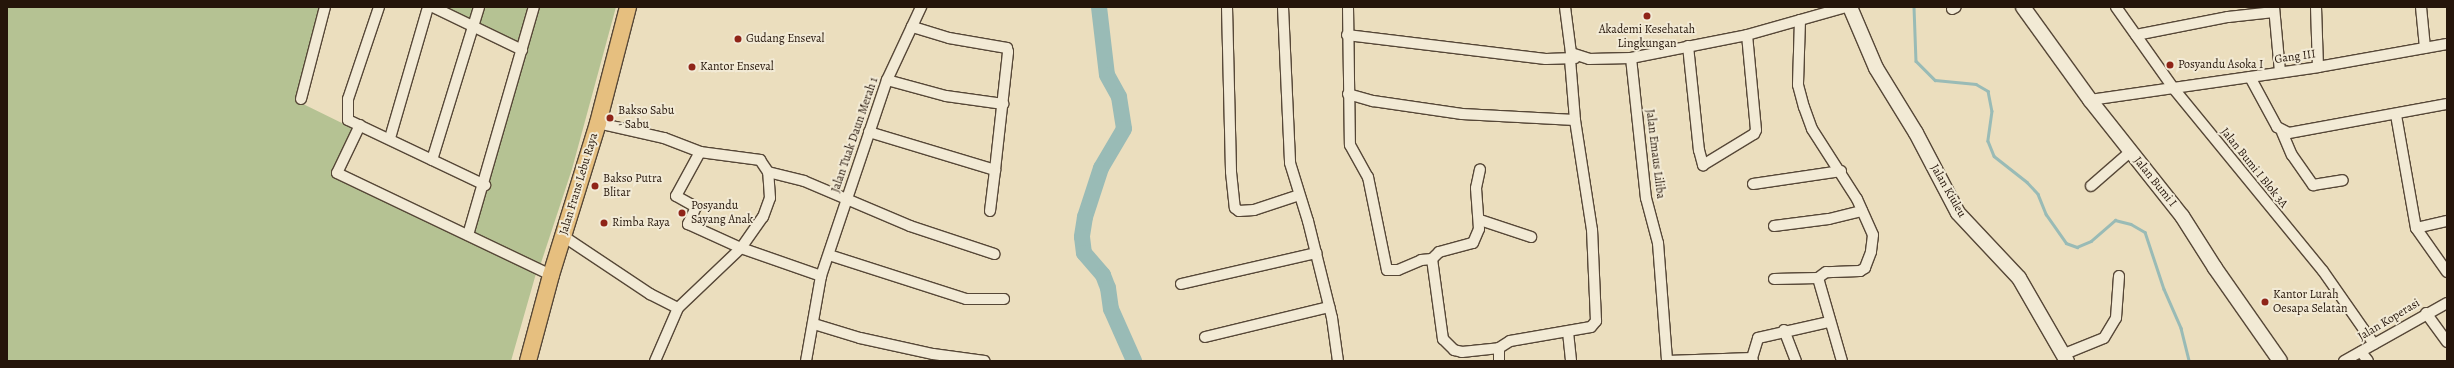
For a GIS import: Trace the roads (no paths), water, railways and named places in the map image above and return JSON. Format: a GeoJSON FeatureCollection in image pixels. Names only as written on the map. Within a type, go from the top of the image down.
{"type":"FeatureCollection","features":[{"type":"Feature","properties":{"kind":"main road","name":"Jalan Frans Lebu Raya"},"geometry":{"type":"LineString","coordinates":[[528,361],[551,275],[598,123],[628,7]]}},
{"type":"Feature","properties":{"kind":"street"},"geometry":{"type":"LineString","coordinates":[[301,99],[325,7]]}},
{"type":"Feature","properties":{"kind":"street"},"geometry":{"type":"LineString","coordinates":[[379,7],[348,99],[348,120],[390,138],[485,185]]}},
{"type":"Feature","properties":{"kind":"street"},"geometry":{"type":"LineString","coordinates":[[390,138],[428,7]]}},
{"type":"Feature","properties":{"kind":"street"},"geometry":{"type":"LineString","coordinates":[[433,7],[522,50]]}},
{"type":"Feature","properties":{"kind":"street"},"geometry":{"type":"LineString","coordinates":[[432,160],[479,7]]}},
{"type":"Feature","properties":{"kind":"street"},"geometry":{"type":"LineString","coordinates":[[468,235],[485,185],[534,7]]}},
{"type":"Feature","properties":{"kind":"street","name":"Jalan Tuak Daun Merah 1"},"geometry":{"type":"LineString","coordinates":[[806,361],[814,324],[821,276],[846,199],[887,80],[921,7]]}},
{"type":"Feature","properties":{"kind":"street"},"geometry":{"type":"LineString","coordinates":[[1227,7],[1231,172],[1235,208],[1239,211],[1254,210],[1299,195]]}},
{"type":"Feature","properties":{"kind":"street"},"geometry":{"type":"LineString","coordinates":[[1283,7],[1288,144],[1292,175],[1316,254],[1329,307],[1338,361]]}},
{"type":"Feature","properties":{"kind":"street"},"geometry":{"type":"LineString","coordinates":[[1348,7],[1347,35],[1350,145],[1368,177],[1387,270],[1392,271],[1420,260],[1432,259],[1439,252],[1473,243],[1478,236],[1480,220],[1476,188],[1480,170]]}},
{"type":"Feature","properties":{"kind":"street"},"geometry":{"type":"LineString","coordinates":[[1432,259],[1443,339],[1454,350],[1462,352],[1499,348],[1514,340],[1568,332],[1592,326],[1596,321],[1592,230],[1575,120],[1575,58],[1569,50],[1564,7]]}},
{"type":"Feature","properties":{"kind":"street"},"geometry":{"type":"LineString","coordinates":[[1347,35],[1538,58],[1630,58],[1747,35],[1846,7]]}},
{"type":"Feature","properties":{"kind":"street","name":"Jalan Kiuleu"},"geometry":{"type":"LineString","coordinates":[[1850,7],[1876,68],[1916,133],[1958,213],[2019,278],[2064,358]]}},
{"type":"Feature","properties":{"kind":"street","name":"Jalan Bumi I"},"geometry":{"type":"LineString","coordinates":[[2023,7],[2090,100],[2182,216],[2215,268],[2280,361]]}},
{"type":"Feature","properties":{"kind":"street","name":"Jalan Bumi I Blok 3A"},"geometry":{"type":"LineString","coordinates":[[2116,7],[2174,89],[2323,271],[2374,344]]}},
{"type":"Feature","properties":{"kind":"street"},"geometry":{"type":"LineString","coordinates":[[2316,7],[2318,67]]}},
{"type":"Feature","properties":{"kind":"street"},"geometry":{"type":"LineString","coordinates":[[2421,7],[2424,48]]}},
{"type":"Feature","properties":{"kind":"street"},"geometry":{"type":"LineString","coordinates":[[2136,35],[2228,17],[2274,10],[2280,72]]}},
{"type":"Feature","properties":{"kind":"street"},"geometry":{"type":"LineString","coordinates":[[1774,279],[1818,278],[1826,272],[1860,271],[1865,268],[1871,252],[1873,235],[1841,171],[1812,128],[1804,107],[1798,85],[1800,20]]}},
{"type":"Feature","properties":{"kind":"street"},"geometry":{"type":"LineString","coordinates":[[912,27],[949,38],[1006,48],[1008,52],[990,211]]}},
{"type":"Feature","properties":{"kind":"street"},"geometry":{"type":"LineString","coordinates":[[1688,46],[1699,150],[1702,165],[1754,134],[1756,130],[1747,35]]}},
{"type":"Feature","properties":{"kind":"street","name":"Gang III"},"geometry":{"type":"LineString","coordinates":[[2090,100],[2318,67],[2447,44]]}},
{"type":"Feature","properties":{"kind":"street","name":"Jalan Emaus Liliba"},"geometry":{"type":"LineString","coordinates":[[1630,58],[1646,198],[1658,243],[1667,361]]}},
{"type":"Feature","properties":{"kind":"street"},"geometry":{"type":"LineString","coordinates":[[2250,77],[2282,132],[2292,155],[2313,185],[2343,180]]}},
{"type":"Feature","properties":{"kind":"street"},"geometry":{"type":"LineString","coordinates":[[887,80],[946,96],[1003,104]]}},
{"type":"Feature","properties":{"kind":"street"},"geometry":{"type":"LineString","coordinates":[[1348,94],[1373,101],[1462,114],[1575,120]]}},
{"type":"Feature","properties":{"kind":"street"},"geometry":{"type":"LineString","coordinates":[[2282,132],[2289,133],[2396,115],[2447,104]]}},
{"type":"Feature","properties":{"kind":"street"},"geometry":{"type":"LineString","coordinates":[[2396,115],[2416,228],[2447,272]]}},
{"type":"Feature","properties":{"kind":"street"},"geometry":{"type":"LineString","coordinates":[[598,123],[664,138],[700,152],[760,160],[768,172],[770,198],[763,217],[741,248],[678,308],[655,361]]}},
{"type":"Feature","properties":{"kind":"street"},"geometry":{"type":"LineString","coordinates":[[360,125],[337,172],[551,275]]}},
{"type":"Feature","properties":{"kind":"street"},"geometry":{"type":"LineString","coordinates":[[869,132],[995,170]]}},
{"type":"Feature","properties":{"kind":"street"},"geometry":{"type":"LineString","coordinates":[[700,152],[676,198],[696,207],[688,224],[741,248],[789,267],[821,276]]}},
{"type":"Feature","properties":{"kind":"street"},"geometry":{"type":"LineString","coordinates":[[2091,186],[2130,152]]}},
{"type":"Feature","properties":{"kind":"street"},"geometry":{"type":"LineString","coordinates":[[1753,184],[1841,171]]}},
{"type":"Feature","properties":{"kind":"street"},"geometry":{"type":"LineString","coordinates":[[768,172],[804,181],[910,226],[994,254]]}},
{"type":"Feature","properties":{"kind":"street"},"geometry":{"type":"LineString","coordinates":[[1774,226],[1829,219],[1862,211]]}},
{"type":"Feature","properties":{"kind":"street"},"geometry":{"type":"LineString","coordinates":[[1480,220],[1531,238]]}},
{"type":"Feature","properties":{"kind":"street"},"geometry":{"type":"LineString","coordinates":[[2416,228],[2447,222]]}},
{"type":"Feature","properties":{"kind":"street"},"geometry":{"type":"LineString","coordinates":[[563,236],[650,294],[678,308]]}},
{"type":"Feature","properties":{"kind":"street"},"geometry":{"type":"LineString","coordinates":[[1181,284],[1316,254]]}},
{"type":"Feature","properties":{"kind":"street"},"geometry":{"type":"LineString","coordinates":[[829,255],[966,300],[1004,299]]}},
{"type":"Feature","properties":{"kind":"street"},"geometry":{"type":"LineString","coordinates":[[2064,358],[2104,338],[2116,318],[2119,276]]}},
{"type":"Feature","properties":{"kind":"street"},"geometry":{"type":"LineString","coordinates":[[1818,278],[1829,322],[1842,361]]}},
{"type":"Feature","properties":{"kind":"street","name":"Jalan Koperasi"},"geometry":{"type":"LineString","coordinates":[[2344,361],[2426,313],[2447,303]]}},
{"type":"Feature","properties":{"kind":"street"},"geometry":{"type":"LineString","coordinates":[[1205,337],[1329,307]]}},
{"type":"Feature","properties":{"kind":"street"},"geometry":{"type":"LineString","coordinates":[[2426,313],[2447,342]]}},
{"type":"Feature","properties":{"kind":"street"},"geometry":{"type":"LineString","coordinates":[[1667,361],[1752,359],[1758,338],[1784,330],[1796,331],[1829,322]]}},
{"type":"Feature","properties":{"kind":"street"},"geometry":{"type":"LineString","coordinates":[[814,324],[933,358],[985,361]]}},
{"type":"Feature","properties":{"kind":"street"},"geometry":{"type":"LineString","coordinates":[[1784,330],[1796,361]]}},
{"type":"Feature","properties":{"kind":"street"},"geometry":{"type":"LineString","coordinates":[[1568,332],[1571,361]]}},
{"type":"Feature","properties":{"kind":"street"},"geometry":{"type":"LineString","coordinates":[[1499,348],[1499,361]]}},
{"type":"Feature","properties":{"kind":"street"},"geometry":{"type":"LineString","coordinates":[[2361,352],[2368,361]]}},
{"type":"Feature","properties":{"kind":"waterway"},"geometry":{"type":"LineString","coordinates":[[1099,7],[1107,75],[1119,97],[1124,129],[1101,168],[1085,217],[1082,237],[1084,253],[1103,275],[1108,288],[1111,309],[1134,361]]}},
{"type":"Feature","properties":{"kind":"waterway"},"geometry":{"type":"LineString","coordinates":[[1914,7],[1916,61],[1935,80],[1976,84],[1988,91],[1992,111],[1988,141],[1994,156],[2027,182],[2038,194],[2046,214],[2066,243],[2077,247],[2091,241],[2115,220],[2131,224],[2145,232],[2164,289],[2181,328],[2189,361]]}},
{"type":"Feature","properties":{"kind":"place","name":"Akademi Kesehatah Lingkungan"},"geometry":{"type":"Point","coordinates":[1647,16]}},
{"type":"Feature","properties":{"kind":"place","name":"Gudang Enseval"},"geometry":{"type":"Point","coordinates":[738,39]}},
{"type":"Feature","properties":{"kind":"place","name":"Posyandu Asoka I"},"geometry":{"type":"Point","coordinates":[2170,65]}},
{"type":"Feature","properties":{"kind":"place","name":"Kantor Enseval"},"geometry":{"type":"Point","coordinates":[692,67]}},
{"type":"Feature","properties":{"kind":"place","name":"Bakso Sabu - Sabu"},"geometry":{"type":"Point","coordinates":[610,118]}},
{"type":"Feature","properties":{"kind":"place","name":"Bakso Putra Blitar"},"geometry":{"type":"Point","coordinates":[595,186]}},
{"type":"Feature","properties":{"kind":"place","name":"Posyandu Sayang Anak"},"geometry":{"type":"Point","coordinates":[682,213]}},
{"type":"Feature","properties":{"kind":"place","name":"Rimba Raya"},"geometry":{"type":"Point","coordinates":[604,223]}},
{"type":"Feature","properties":{"kind":"place","name":"Kantor Lurah Oesapa Selatan"},"geometry":{"type":"Point","coordinates":[2265,302]}}]}
